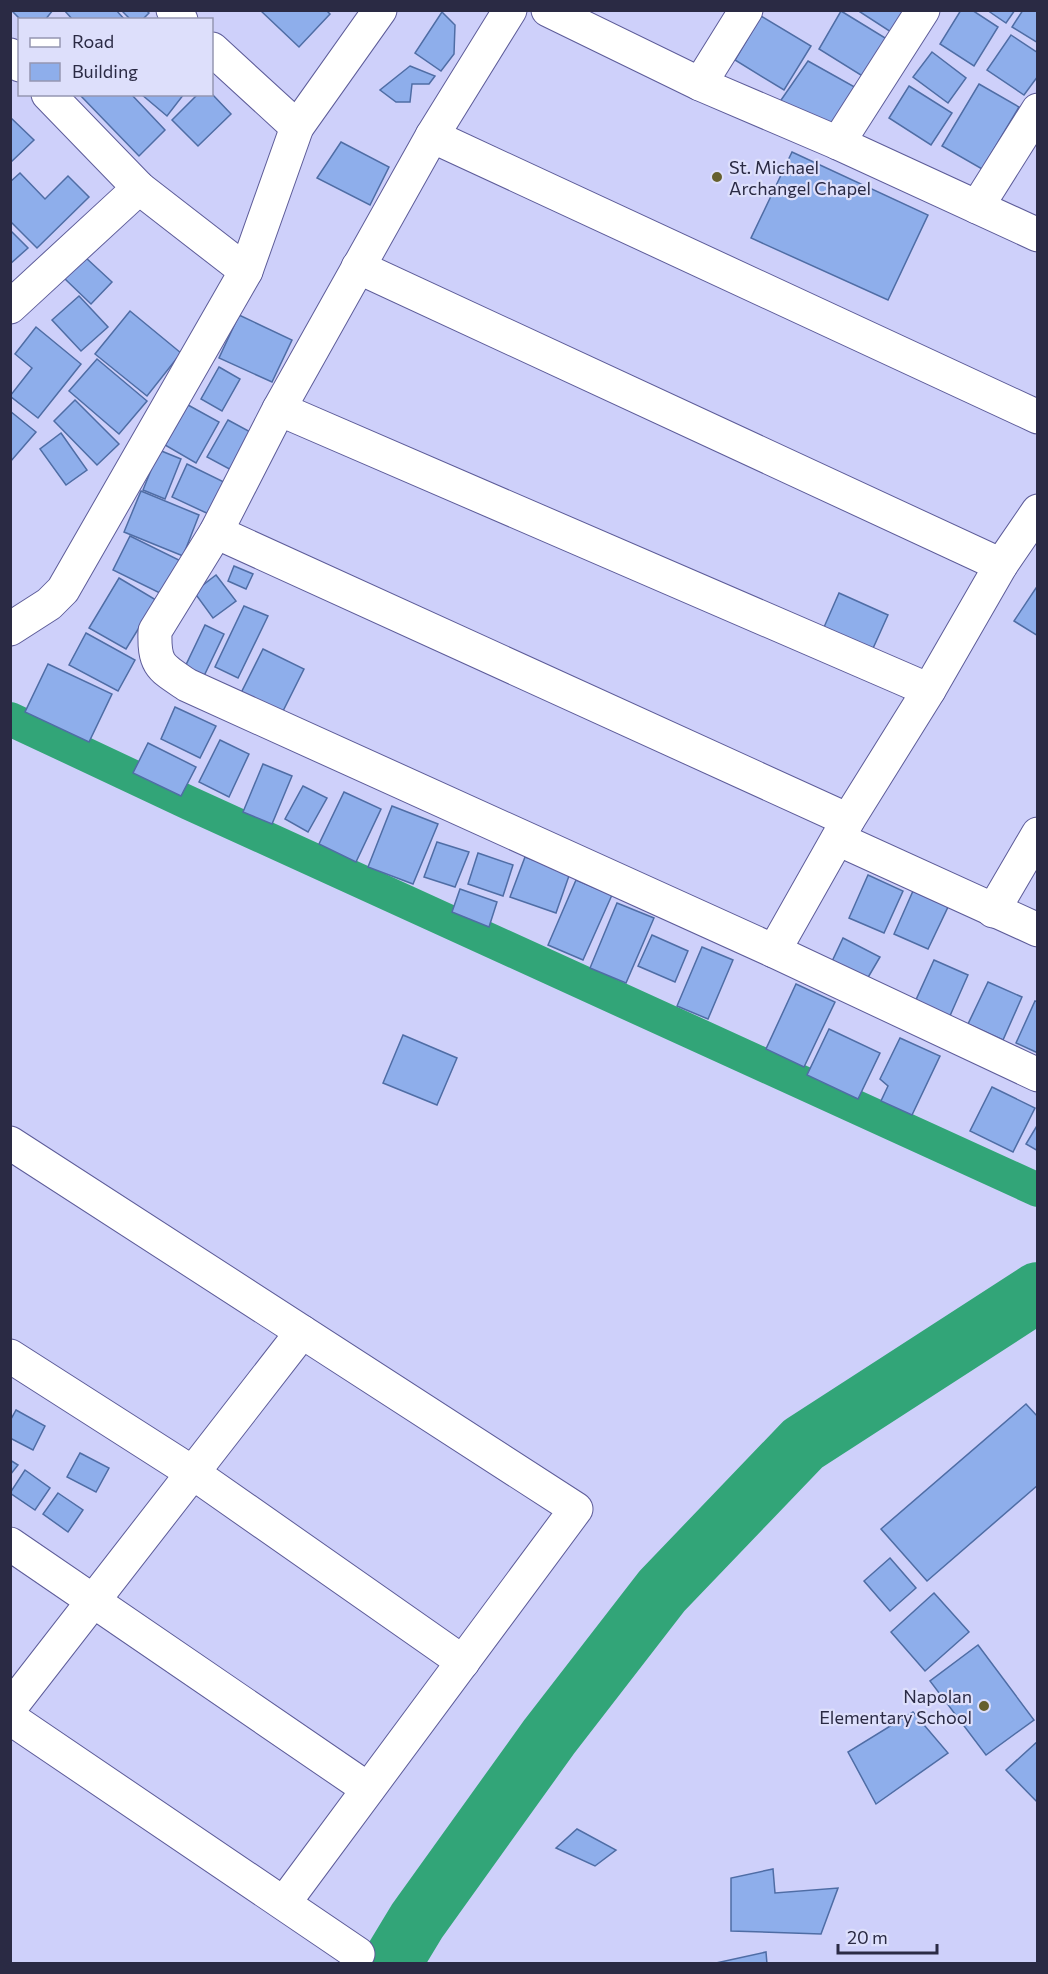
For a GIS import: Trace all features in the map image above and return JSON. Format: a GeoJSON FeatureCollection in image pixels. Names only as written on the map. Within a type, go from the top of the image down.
{"type":"FeatureCollection","features":[{"type":"Feature","properties":{"kind":"street"},"geometry":{"type":"LineString","coordinates":[[10,629],[49,604],[63,590],[246,271],[297,127],[380,10]]}},
{"type":"Feature","properties":{"kind":"street"},"geometry":{"type":"LineString","coordinates":[[510,10],[432,136],[279,409],[216,532],[155,631],[154,650],[162,669],[186,685],[774,951],[1038,1075]]}},
{"type":"Feature","properties":{"kind":"street"},"geometry":{"type":"LineString","coordinates":[[548,10],[700,84],[838,143],[1038,235]]}},
{"type":"Feature","properties":{"kind":"street"},"geometry":{"type":"LineString","coordinates":[[700,84],[746,10]]}},
{"type":"Feature","properties":{"kind":"street"},"geometry":{"type":"LineString","coordinates":[[838,143],[923,10]]}},
{"type":"Feature","properties":{"kind":"street"},"geometry":{"type":"LineString","coordinates":[[213,51],[297,127]]}},
{"type":"Feature","properties":{"kind":"street"},"geometry":{"type":"LineString","coordinates":[[50,96],[139,188],[246,271]]}},
{"type":"Feature","properties":{"kind":"street"},"geometry":{"type":"LineString","coordinates":[[977,207],[1038,110]]}},
{"type":"Feature","properties":{"kind":"street"},"geometry":{"type":"LineString","coordinates":[[432,136],[1038,417]]}},
{"type":"Feature","properties":{"kind":"street"},"geometry":{"type":"LineString","coordinates":[[10,307],[139,188]]}},
{"type":"Feature","properties":{"kind":"street"},"geometry":{"type":"LineString","coordinates":[[358,267],[1001,565]]}},
{"type":"Feature","properties":{"kind":"street"},"geometry":{"type":"LineString","coordinates":[[279,409],[929,690]]}},
{"type":"Feature","properties":{"kind":"street"},"geometry":{"type":"LineString","coordinates":[[774,951],[843,830],[929,690],[1001,565],[1038,511]]}},
{"type":"Feature","properties":{"kind":"street"},"geometry":{"type":"LineString","coordinates":[[216,532],[843,830],[993,911],[1038,930]]}},
{"type":"Feature","properties":{"kind":"street"},"geometry":{"type":"LineString","coordinates":[[993,911],[1038,834]]}},
{"type":"Feature","properties":{"kind":"street"},"geometry":{"type":"LineString","coordinates":[[10,1143],[576,1509],[284,1903]]}},
{"type":"Feature","properties":{"kind":"street"},"geometry":{"type":"LineString","coordinates":[[10,1708],[302,1332]]}},
{"type":"Feature","properties":{"kind":"street"},"geometry":{"type":"LineString","coordinates":[[10,1356],[193,1473],[463,1662]]}},
{"type":"Feature","properties":{"kind":"street"},"geometry":{"type":"LineString","coordinates":[[10,1544],[368,1789]]}},
{"type":"Feature","properties":{"kind":"street"},"geometry":{"type":"LineString","coordinates":[[10,1718],[358,1954]]}},
{"type":"Feature","properties":{"kind":"building"},"geometry":{"type":"Polygon","coordinates":[[[11,10],[53,10],[47,18],[19,18],[11,10]]]}},
{"type":"Feature","properties":{"kind":"building"},"geometry":{"type":"Polygon","coordinates":[[[64,10],[116,10],[123,18],[71,18],[64,10]]]}},
{"type":"Feature","properties":{"kind":"building"},"geometry":{"type":"Polygon","coordinates":[[[146,10],[149,13],[144,18],[129,18],[122,11],[146,10]]]}},
{"type":"Feature","properties":{"kind":"building"},"geometry":{"type":"Polygon","coordinates":[[[260,10],[326,10],[330,14],[299,47],[260,10]]]}},
{"type":"Feature","properties":{"kind":"building"},"geometry":{"type":"Polygon","coordinates":[[[857,10],[910,10],[894,34],[857,10]]]}},
{"type":"Feature","properties":{"kind":"building"},"geometry":{"type":"Polygon","coordinates":[[[961,10],[972,10],[998,27],[974,66],[940,44],[961,10]]]}},
{"type":"Feature","properties":{"kind":"building"},"geometry":{"type":"Polygon","coordinates":[[[987,10],[1015,10],[1006,23],[987,10]]]}},
{"type":"Feature","properties":{"kind":"building"},"geometry":{"type":"Polygon","coordinates":[[[1023,10],[1038,10],[1038,43],[1012,27],[1023,10]]]}},
{"type":"Feature","properties":{"kind":"building"},"geometry":{"type":"Polygon","coordinates":[[[841,11],[895,44],[872,82],[819,49],[841,11]]]}},
{"type":"Feature","properties":{"kind":"building"},"geometry":{"type":"Polygon","coordinates":[[[442,12],[455,25],[454,54],[441,71],[415,53],[442,12]]]}},
{"type":"Feature","properties":{"kind":"building"},"geometry":{"type":"Polygon","coordinates":[[[761,16],[811,46],[784,90],[735,60],[761,16]]]}},
{"type":"Feature","properties":{"kind":"building"},"geometry":{"type":"Polygon","coordinates":[[[1011,35],[1038,53],[1038,76],[1024,95],[987,70],[1011,35]]]}},
{"type":"Feature","properties":{"kind":"building"},"geometry":{"type":"Polygon","coordinates":[[[932,52],[966,78],[948,103],[913,77],[932,52]]]}},
{"type":"Feature","properties":{"kind":"building"},"geometry":{"type":"Polygon","coordinates":[[[808,61],[860,90],[834,132],[779,103],[808,61]]]}},
{"type":"Feature","properties":{"kind":"building"},"geometry":{"type":"Polygon","coordinates":[[[410,66],[435,76],[429,84],[412,84],[410,102],[396,102],[380,90],[410,66]]]}},
{"type":"Feature","properties":{"kind":"building"},"geometry":{"type":"Polygon","coordinates":[[[979,84],[1019,107],[982,169],[942,146],[979,84]]]}},
{"type":"Feature","properties":{"kind":"building"},"geometry":{"type":"Polygon","coordinates":[[[909,86],[952,113],[931,145],[889,118],[909,86]]]}},
{"type":"Feature","properties":{"kind":"building"},"geometry":{"type":"Polygon","coordinates":[[[213,95],[231,114],[198,146],[172,120],[196,96],[213,95]]]}},
{"type":"Feature","properties":{"kind":"building"},"geometry":{"type":"Polygon","coordinates":[[[81,96],[133,96],[165,130],[139,156],[81,96]]]}},
{"type":"Feature","properties":{"kind":"building"},"geometry":{"type":"Polygon","coordinates":[[[143,96],[182,96],[167,116],[143,96]]]}},
{"type":"Feature","properties":{"kind":"building"},"geometry":{"type":"Polygon","coordinates":[[[10,117],[34,140],[10,163],[10,117]]]}},
{"type":"Feature","properties":{"kind":"building"},"geometry":{"type":"Polygon","coordinates":[[[341,142],[389,167],[370,205],[317,178],[341,142]]]}},
{"type":"Feature","properties":{"kind":"building"},"geometry":{"type":"Polygon","coordinates":[[[792,152],[928,215],[888,300],[751,238],[792,152]]]}},
{"type":"Feature","properties":{"kind":"building"},"geometry":{"type":"Polygon","coordinates":[[[20,173],[45,199],[68,176],[89,197],[37,248],[10,221],[10,182],[20,173]]]}},
{"type":"Feature","properties":{"kind":"building"},"geometry":{"type":"Polygon","coordinates":[[[10,230],[28,248],[10,264],[10,230]]]}},
{"type":"Feature","properties":{"kind":"building"},"geometry":{"type":"Polygon","coordinates":[[[85,257],[112,282],[91,304],[64,278],[85,257]]]}},
{"type":"Feature","properties":{"kind":"building"},"geometry":{"type":"Polygon","coordinates":[[[79,296],[108,327],[81,351],[52,320],[79,296]]]}},
{"type":"Feature","properties":{"kind":"building"},"geometry":{"type":"Polygon","coordinates":[[[130,311],[181,353],[147,396],[95,354],[130,311]]]}},
{"type":"Feature","properties":{"kind":"building"},"geometry":{"type":"Polygon","coordinates":[[[239,315],[292,340],[272,382],[219,358],[239,315]]]}},
{"type":"Feature","properties":{"kind":"building"},"geometry":{"type":"Polygon","coordinates":[[[36,327],[81,364],[38,418],[10,396],[32,368],[15,354],[36,327]]]}},
{"type":"Feature","properties":{"kind":"building"},"geometry":{"type":"Polygon","coordinates":[[[97,359],[147,401],[119,434],[69,391],[97,359]]]}},
{"type":"Feature","properties":{"kind":"building"},"geometry":{"type":"Polygon","coordinates":[[[219,367],[240,379],[222,411],[201,399],[219,367]]]}},
{"type":"Feature","properties":{"kind":"building"},"geometry":{"type":"Polygon","coordinates":[[[75,400],[119,444],[97,465],[54,421],[75,400]]]}},
{"type":"Feature","properties":{"kind":"building"},"geometry":{"type":"Polygon","coordinates":[[[188,405],[219,422],[196,463],[165,445],[188,405]]]}},
{"type":"Feature","properties":{"kind":"building"},"geometry":{"type":"Polygon","coordinates":[[[10,411],[36,432],[11,461],[10,460],[10,411]]]}},
{"type":"Feature","properties":{"kind":"building"},"geometry":{"type":"Polygon","coordinates":[[[228,420],[256,435],[235,472],[207,457],[228,420]]]}},
{"type":"Feature","properties":{"kind":"building"},"geometry":{"type":"Polygon","coordinates":[[[61,433],[87,470],[66,485],[40,449],[61,433]]]}},
{"type":"Feature","properties":{"kind":"building"},"geometry":{"type":"Polygon","coordinates":[[[159,450],[181,459],[165,499],[143,490],[159,450]]]}},
{"type":"Feature","properties":{"kind":"building"},"geometry":{"type":"Polygon","coordinates":[[[187,464],[228,484],[213,516],[172,497],[187,464]]]}},
{"type":"Feature","properties":{"kind":"building"},"geometry":{"type":"Polygon","coordinates":[[[141,491],[199,515],[183,556],[124,532],[141,491]]]}},
{"type":"Feature","properties":{"kind":"building"},"geometry":{"type":"Polygon","coordinates":[[[130,536],[187,564],[170,598],[113,570],[130,536]]]}},
{"type":"Feature","properties":{"kind":"building"},"geometry":{"type":"Polygon","coordinates":[[[234,566],[253,574],[246,589],[228,581],[234,566]]]}},
{"type":"Feature","properties":{"kind":"building"},"geometry":{"type":"Polygon","coordinates":[[[216,575],[236,601],[213,618],[194,592],[216,575]]]}},
{"type":"Feature","properties":{"kind":"building"},"geometry":{"type":"Polygon","coordinates":[[[119,578],[156,600],[126,649],[89,628],[119,578]]]}},
{"type":"Feature","properties":{"kind":"building"},"geometry":{"type":"Polygon","coordinates":[[[1038,585],[1038,636],[1014,621],[1038,585]]]}},
{"type":"Feature","properties":{"kind":"building"},"geometry":{"type":"Polygon","coordinates":[[[839,593],[888,615],[870,655],[821,634],[839,593]]]}},
{"type":"Feature","properties":{"kind":"building"},"geometry":{"type":"Polygon","coordinates":[[[244,606],[268,616],[238,678],[215,667],[244,606]]]}},
{"type":"Feature","properties":{"kind":"building"},"geometry":{"type":"Polygon","coordinates":[[[205,625],[224,634],[203,678],[184,669],[205,625]]]}},
{"type":"Feature","properties":{"kind":"building"},"geometry":{"type":"Polygon","coordinates":[[[86,633],[135,660],[118,691],[69,665],[86,633]]]}},
{"type":"Feature","properties":{"kind":"building"},"geometry":{"type":"Polygon","coordinates":[[[263,649],[304,669],[282,713],[241,693],[263,649]]]}},
{"type":"Feature","properties":{"kind":"building"},"geometry":{"type":"Polygon","coordinates":[[[48,664],[112,694],[89,742],[25,712],[48,664]]]}},
{"type":"Feature","properties":{"kind":"building"},"geometry":{"type":"Polygon","coordinates":[[[175,707],[216,726],[200,758],[161,739],[175,707]]]}},
{"type":"Feature","properties":{"kind":"building"},"geometry":{"type":"Polygon","coordinates":[[[220,740],[249,754],[229,797],[199,782],[220,740]]]}},
{"type":"Feature","properties":{"kind":"building"},"geometry":{"type":"Polygon","coordinates":[[[148,743],[196,767],[181,796],[133,773],[148,743]]]}},
{"type":"Feature","properties":{"kind":"building"},"geometry":{"type":"Polygon","coordinates":[[[263,764],[292,776],[272,824],[243,812],[263,764]]]}},
{"type":"Feature","properties":{"kind":"building"},"geometry":{"type":"Polygon","coordinates":[[[303,786],[327,798],[308,832],[285,819],[303,786]]]}},
{"type":"Feature","properties":{"kind":"building"},"geometry":{"type":"Polygon","coordinates":[[[344,792],[381,809],[356,862],[319,844],[344,792]]]}},
{"type":"Feature","properties":{"kind":"building"},"geometry":{"type":"Polygon","coordinates":[[[392,806],[438,824],[413,884],[368,867],[392,806]]]}},
{"type":"Feature","properties":{"kind":"building"},"geometry":{"type":"Polygon","coordinates":[[[437,842],[469,852],[455,887],[424,877],[437,842]]]}},
{"type":"Feature","properties":{"kind":"building"},"geometry":{"type":"Polygon","coordinates":[[[478,853],[513,865],[503,896],[468,884],[478,853]]]}},
{"type":"Feature","properties":{"kind":"building"},"geometry":{"type":"Polygon","coordinates":[[[525,857],[570,873],[556,913],[510,897],[525,857]]]}},
{"type":"Feature","properties":{"kind":"building"},"geometry":{"type":"Polygon","coordinates":[[[868,875],[903,891],[884,933],[849,918],[868,875]]]}},
{"type":"Feature","properties":{"kind":"building"},"geometry":{"type":"Polygon","coordinates":[[[576,880],[612,895],[583,960],[548,945],[576,880]]]}},
{"type":"Feature","properties":{"kind":"building"},"geometry":{"type":"Polygon","coordinates":[[[460,889],[497,902],[489,927],[452,912],[460,889]]]}},
{"type":"Feature","properties":{"kind":"building"},"geometry":{"type":"Polygon","coordinates":[[[913,891],[948,907],[928,949],[894,934],[913,891]]]}},
{"type":"Feature","properties":{"kind":"building"},"geometry":{"type":"Polygon","coordinates":[[[617,903],[654,918],[626,983],[590,968],[617,903]]]}},
{"type":"Feature","properties":{"kind":"building"},"geometry":{"type":"Polygon","coordinates":[[[652,935],[688,951],[675,982],[638,966],[652,935]]]}},
{"type":"Feature","properties":{"kind":"building"},"geometry":{"type":"Polygon","coordinates":[[[843,938],[880,957],[863,986],[828,970],[843,938]]]}},
{"type":"Feature","properties":{"kind":"building"},"geometry":{"type":"Polygon","coordinates":[[[702,947],[733,960],[708,1019],[677,1006],[702,947]]]}},
{"type":"Feature","properties":{"kind":"building"},"geometry":{"type":"Polygon","coordinates":[[[934,960],[968,975],[949,1018],[915,1002],[934,960]]]}},
{"type":"Feature","properties":{"kind":"building"},"geometry":{"type":"Polygon","coordinates":[[[988,982],[1022,997],[1003,1040],[968,1024],[988,982]]]}},
{"type":"Feature","properties":{"kind":"building"},"geometry":{"type":"Polygon","coordinates":[[[796,984],[835,1002],[804,1067],[766,1049],[796,984]]]}},
{"type":"Feature","properties":{"kind":"building"},"geometry":{"type":"Polygon","coordinates":[[[1035,1001],[1038,1002],[1038,1053],[1016,1043],[1035,1001]]]}},
{"type":"Feature","properties":{"kind":"building"},"geometry":{"type":"Polygon","coordinates":[[[829,1029],[880,1053],[858,1099],[807,1075],[829,1029]]]}},
{"type":"Feature","properties":{"kind":"building"},"geometry":{"type":"Polygon","coordinates":[[[403,1035],[457,1058],[437,1105],[383,1083],[403,1035]]]}},
{"type":"Feature","properties":{"kind":"building"},"geometry":{"type":"Polygon","coordinates":[[[900,1038],[940,1056],[912,1115],[881,1101],[888,1086],[880,1079],[900,1038]]]}},
{"type":"Feature","properties":{"kind":"building"},"geometry":{"type":"Polygon","coordinates":[[[992,1087],[1035,1108],[1013,1152],[970,1131],[992,1087]]]}},
{"type":"Feature","properties":{"kind":"building"},"geometry":{"type":"Polygon","coordinates":[[[1038,1124],[1038,1151],[1026,1144],[1038,1124]]]}},
{"type":"Feature","properties":{"kind":"building"},"geometry":{"type":"Polygon","coordinates":[[[1026,1404],[1038,1417],[1038,1485],[927,1581],[881,1529],[1026,1404]]]}},
{"type":"Feature","properties":{"kind":"building"},"geometry":{"type":"Polygon","coordinates":[[[16,1410],[45,1426],[33,1450],[10,1438],[10,1421],[16,1410]]]}},
{"type":"Feature","properties":{"kind":"building"},"geometry":{"type":"Polygon","coordinates":[[[80,1453],[109,1468],[96,1492],[67,1477],[80,1453]]]}},
{"type":"Feature","properties":{"kind":"building"},"geometry":{"type":"Polygon","coordinates":[[[10,1460],[18,1465],[10,1475],[10,1460]]]}},
{"type":"Feature","properties":{"kind":"building"},"geometry":{"type":"Polygon","coordinates":[[[25,1470],[50,1488],[35,1510],[10,1493],[25,1470]]]}},
{"type":"Feature","properties":{"kind":"building"},"geometry":{"type":"Polygon","coordinates":[[[58,1493],[83,1510],[68,1532],[43,1514],[58,1493]]]}},
{"type":"Feature","properties":{"kind":"building"},"geometry":{"type":"Polygon","coordinates":[[[890,1558],[916,1588],[890,1611],[864,1581],[890,1558]]]}},
{"type":"Feature","properties":{"kind":"building"},"geometry":{"type":"Polygon","coordinates":[[[934,1593],[969,1632],[925,1671],[891,1632],[934,1593]]]}},
{"type":"Feature","properties":{"kind":"building"},"geometry":{"type":"Polygon","coordinates":[[[978,1645],[1034,1720],[986,1755],[930,1681],[978,1645]]]}},
{"type":"Feature","properties":{"kind":"building"},"geometry":{"type":"Polygon","coordinates":[[[913,1712],[948,1753],[876,1804],[848,1752],[913,1712]]]}},
{"type":"Feature","properties":{"kind":"building"},"geometry":{"type":"Polygon","coordinates":[[[1038,1741],[1038,1803],[1006,1770],[1038,1741]]]}},
{"type":"Feature","properties":{"kind":"building"},"geometry":{"type":"Polygon","coordinates":[[[577,1829],[616,1850],[595,1866],[556,1848],[577,1829]]]}},
{"type":"Feature","properties":{"kind":"building"},"geometry":{"type":"Polygon","coordinates":[[[773,1869],[775,1893],[838,1888],[821,1934],[731,1931],[731,1878],[773,1869]]]}},
{"type":"Feature","properties":{"kind":"building"},"geometry":{"type":"Polygon","coordinates":[[[766,1952],[767,1964],[716,1963],[766,1952]]]}},
{"type":"Feature","properties":{"kind":"waterway"},"geometry":{"type":"LineString","coordinates":[[10,719],[189,803],[1038,1190]]}},
{"type":"Feature","properties":{"kind":"waterway"},"geometry":{"type":"LineString","coordinates":[[391,1964],[417,1921],[549,1737],[662,1591],[803,1444],[1038,1292]]}},
{"type":"Feature","properties":{"kind":"place","name":"St. Michael Archangel Chapel"},"geometry":{"type":"Point","coordinates":[717,177]}},
{"type":"Feature","properties":{"kind":"place","name":"Napolan Elementary School"},"geometry":{"type":"Point","coordinates":[984,1706]}}]}
